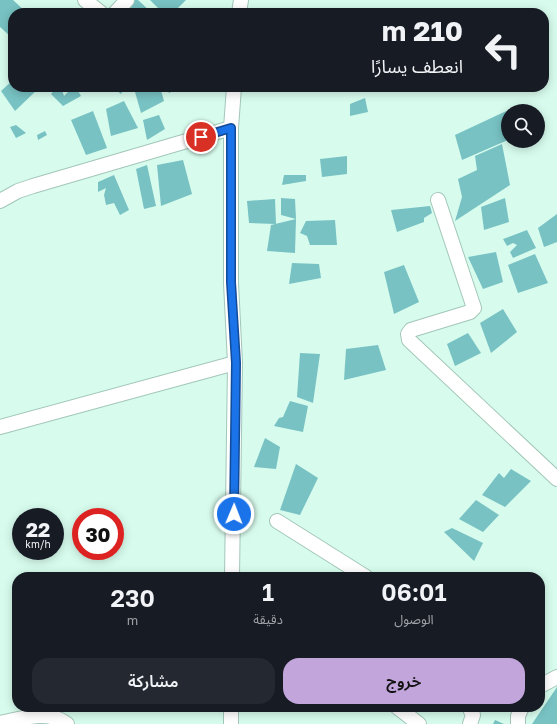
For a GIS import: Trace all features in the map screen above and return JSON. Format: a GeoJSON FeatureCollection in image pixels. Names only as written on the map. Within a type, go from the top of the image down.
{"type":"FeatureCollection","features":[{"type":"Feature","properties":{"kind":"street"},"geometry":{"type":"LineString","coordinates":[[85,0],[95,8]]}},
{"type":"Feature","properties":{"kind":"street"},"geometry":{"type":"LineString","coordinates":[[120,8],[127,0]]}},
{"type":"Feature","properties":{"kind":"street"},"geometry":{"type":"LineString","coordinates":[[232,572],[236,363],[231,282],[231,128],[234,92]]}},
{"type":"Feature","properties":{"kind":"street"},"geometry":{"type":"LineString","coordinates":[[0,201],[18,191],[33,186],[231,128]]}},
{"type":"Feature","properties":{"kind":"street"},"geometry":{"type":"LineString","coordinates":[[438,200],[474,308],[470,312],[411,330],[408,334],[409,340],[557,479]]}},
{"type":"Feature","properties":{"kind":"street"},"geometry":{"type":"LineString","coordinates":[[0,427],[236,363]]}},
{"type":"Feature","properties":{"kind":"street"},"geometry":{"type":"LineString","coordinates":[[277,521],[358,572]]}},
{"type":"Feature","properties":{"kind":"street"},"geometry":{"type":"LineString","coordinates":[[545,683],[557,677]]}},
{"type":"Feature","properties":{"kind":"street"},"geometry":{"type":"LineString","coordinates":[[231,712],[231,724]]}},
{"type":"Feature","properties":{"kind":"street"},"geometry":{"type":"LineString","coordinates":[[403,712],[419,724]]}},
{"type":"Feature","properties":{"kind":"street"},"geometry":{"type":"LineString","coordinates":[[470,724],[473,715],[472,712]]}},
{"type":"Feature","properties":{"kind":"street"},"geometry":{"type":"LineString","coordinates":[[518,724],[520,712]]}},
{"type":"Feature","properties":{"kind":"street"},"geometry":{"type":"LineString","coordinates":[[0,723],[46,716],[55,717],[67,724]]}},
{"type":"Feature","properties":{"kind":"building"},"geometry":{"type":"Polygon","coordinates":[[[0,0],[13,0],[22,8],[8,8],[8,34],[0,27],[0,0]]]}},
{"type":"Feature","properties":{"kind":"building"},"geometry":{"type":"Polygon","coordinates":[[[131,0],[138,0],[147,8],[131,8],[128,5],[131,0]]]}},
{"type":"Feature","properties":{"kind":"building"},"geometry":{"type":"Polygon","coordinates":[[[150,0],[186,0],[178,8],[158,8],[150,0]]]}},
{"type":"Feature","properties":{"kind":"building"},"geometry":{"type":"Polygon","coordinates":[[[8,85],[8,92],[35,92],[15,111],[1,91],[8,85]]]}},
{"type":"Feature","properties":{"kind":"building"},"geometry":{"type":"Polygon","coordinates":[[[53,92],[63,92],[64,96],[68,92],[79,92],[81,96],[63,106],[51,94],[53,92]]]}},
{"type":"Feature","properties":{"kind":"building"},"geometry":{"type":"Polygon","coordinates":[[[135,92],[161,92],[164,101],[141,113],[135,92]]]}},
{"type":"Feature","properties":{"kind":"building"},"geometry":{"type":"Polygon","coordinates":[[[365,98],[368,112],[350,116],[350,104],[365,98]]]}},
{"type":"Feature","properties":{"kind":"building"},"geometry":{"type":"Polygon","coordinates":[[[124,101],[138,128],[111,136],[106,109],[124,101]]]}},
{"type":"Feature","properties":{"kind":"building"},"geometry":{"type":"Polygon","coordinates":[[[93,111],[107,148],[86,155],[71,120],[93,111]]]}},
{"type":"Feature","properties":{"kind":"building"},"geometry":{"type":"Polygon","coordinates":[[[501,113],[501,143],[462,160],[455,135],[501,113]]]}},
{"type":"Feature","properties":{"kind":"building"},"geometry":{"type":"Polygon","coordinates":[[[159,115],[165,129],[147,140],[143,120],[159,115]]]}},
{"type":"Feature","properties":{"kind":"building"},"geometry":{"type":"Polygon","coordinates":[[[16,125],[26,133],[16,138],[10,127],[16,125]]]}},
{"type":"Feature","properties":{"kind":"building"},"geometry":{"type":"Polygon","coordinates":[[[45,131],[47,135],[38,140],[37,135],[45,131]]]}},
{"type":"Feature","properties":{"kind":"building"},"geometry":{"type":"Polygon","coordinates":[[[501,144],[510,185],[455,221],[462,197],[458,179],[477,170],[475,156],[501,144]]]}},
{"type":"Feature","properties":{"kind":"building"},"geometry":{"type":"Polygon","coordinates":[[[347,156],[347,174],[322,177],[320,159],[347,156]]]}},
{"type":"Feature","properties":{"kind":"building"},"geometry":{"type":"Polygon","coordinates":[[[183,160],[192,194],[161,206],[157,165],[183,160]]]}},
{"type":"Feature","properties":{"kind":"building"},"geometry":{"type":"Polygon","coordinates":[[[147,165],[156,206],[144,209],[136,169],[147,165]]]}},
{"type":"Feature","properties":{"kind":"building"},"geometry":{"type":"Polygon","coordinates":[[[114,175],[129,210],[120,215],[114,203],[106,205],[104,195],[106,188],[98,192],[98,182],[114,175]]]}},
{"type":"Feature","properties":{"kind":"building"},"geometry":{"type":"Polygon","coordinates":[[[284,175],[306,175],[306,181],[282,185],[284,175]]]}},
{"type":"Feature","properties":{"kind":"building"},"geometry":{"type":"Polygon","coordinates":[[[281,198],[295,199],[296,219],[281,215],[281,198]]]}},
{"type":"Feature","properties":{"kind":"building"},"geometry":{"type":"Polygon","coordinates":[[[505,198],[509,222],[484,230],[481,207],[505,198]]]}},
{"type":"Feature","properties":{"kind":"building"},"geometry":{"type":"Polygon","coordinates":[[[275,199],[276,224],[249,223],[247,201],[275,199]]]}},
{"type":"Feature","properties":{"kind":"building"},"geometry":{"type":"Polygon","coordinates":[[[430,206],[432,213],[424,218],[424,222],[397,232],[391,210],[430,206]]]}},
{"type":"Feature","properties":{"kind":"building"},"geometry":{"type":"Polygon","coordinates":[[[557,214],[557,242],[544,247],[538,228],[557,214]]]}},
{"type":"Feature","properties":{"kind":"building"},"geometry":{"type":"Polygon","coordinates":[[[296,219],[295,253],[267,251],[271,225],[296,219]]]}},
{"type":"Feature","properties":{"kind":"building"},"geometry":{"type":"Polygon","coordinates":[[[335,220],[337,245],[310,245],[307,236],[300,233],[306,221],[335,220]]]}},
{"type":"Feature","properties":{"kind":"building"},"geometry":{"type":"Polygon","coordinates":[[[527,230],[536,248],[513,258],[510,252],[517,245],[513,243],[507,246],[503,239],[527,230]]]}},
{"type":"Feature","properties":{"kind":"building"},"geometry":{"type":"Polygon","coordinates":[[[496,252],[503,282],[483,289],[468,257],[496,252]]]}},
{"type":"Feature","properties":{"kind":"building"},"geometry":{"type":"Polygon","coordinates":[[[535,254],[548,283],[518,293],[508,265],[535,254]]]}},
{"type":"Feature","properties":{"kind":"building"},"geometry":{"type":"Polygon","coordinates":[[[292,263],[319,264],[321,278],[289,284],[292,263]]]}},
{"type":"Feature","properties":{"kind":"building"},"geometry":{"type":"Polygon","coordinates":[[[404,265],[419,302],[394,314],[384,272],[404,265]]]}},
{"type":"Feature","properties":{"kind":"building"},"geometry":{"type":"Polygon","coordinates":[[[503,309],[517,332],[491,353],[480,323],[503,309]]]}},
{"type":"Feature","properties":{"kind":"building"},"geometry":{"type":"Polygon","coordinates":[[[468,333],[481,353],[455,366],[447,344],[468,333]]]}},
{"type":"Feature","properties":{"kind":"building"},"geometry":{"type":"Polygon","coordinates":[[[378,345],[386,370],[344,380],[346,349],[378,345]]]}},
{"type":"Feature","properties":{"kind":"building"},"geometry":{"type":"Polygon","coordinates":[[[300,353],[320,354],[313,403],[297,397],[300,353]]]}},
{"type":"Feature","properties":{"kind":"building"},"geometry":{"type":"Polygon","coordinates":[[[290,401],[308,406],[303,432],[274,426],[279,418],[283,417],[290,401]]]}},
{"type":"Feature","properties":{"kind":"building"},"geometry":{"type":"Polygon","coordinates":[[[265,438],[280,447],[276,469],[254,467],[265,438]]]}},
{"type":"Feature","properties":{"kind":"building"},"geometry":{"type":"Polygon","coordinates":[[[296,464],[318,478],[300,515],[280,510],[296,464]]]}},
{"type":"Feature","properties":{"kind":"building"},"geometry":{"type":"Polygon","coordinates":[[[511,469],[531,481],[505,507],[482,495],[499,473],[504,478],[511,469]]]}},
{"type":"Feature","properties":{"kind":"building"},"geometry":{"type":"Polygon","coordinates":[[[476,500],[499,515],[483,532],[459,519],[476,500]]]}},
{"type":"Feature","properties":{"kind":"building"},"geometry":{"type":"Polygon","coordinates":[[[452,528],[483,543],[474,561],[444,532],[452,528]]]}},
{"type":"Feature","properties":{"kind":"building"},"geometry":{"type":"Polygon","coordinates":[[[557,687],[557,724],[532,724],[540,712],[545,712],[545,705],[557,687]]]}},
{"type":"Feature","properties":{"kind":"building"},"geometry":{"type":"Polygon","coordinates":[[[495,720],[504,724],[493,724],[495,720]]]}},
{"type":"Feature","properties":{"kind":"route"},"geometry":{"type":"LineString","coordinates":[[201,137],[231,128],[231,282],[236,363],[234,514]]}}]}
